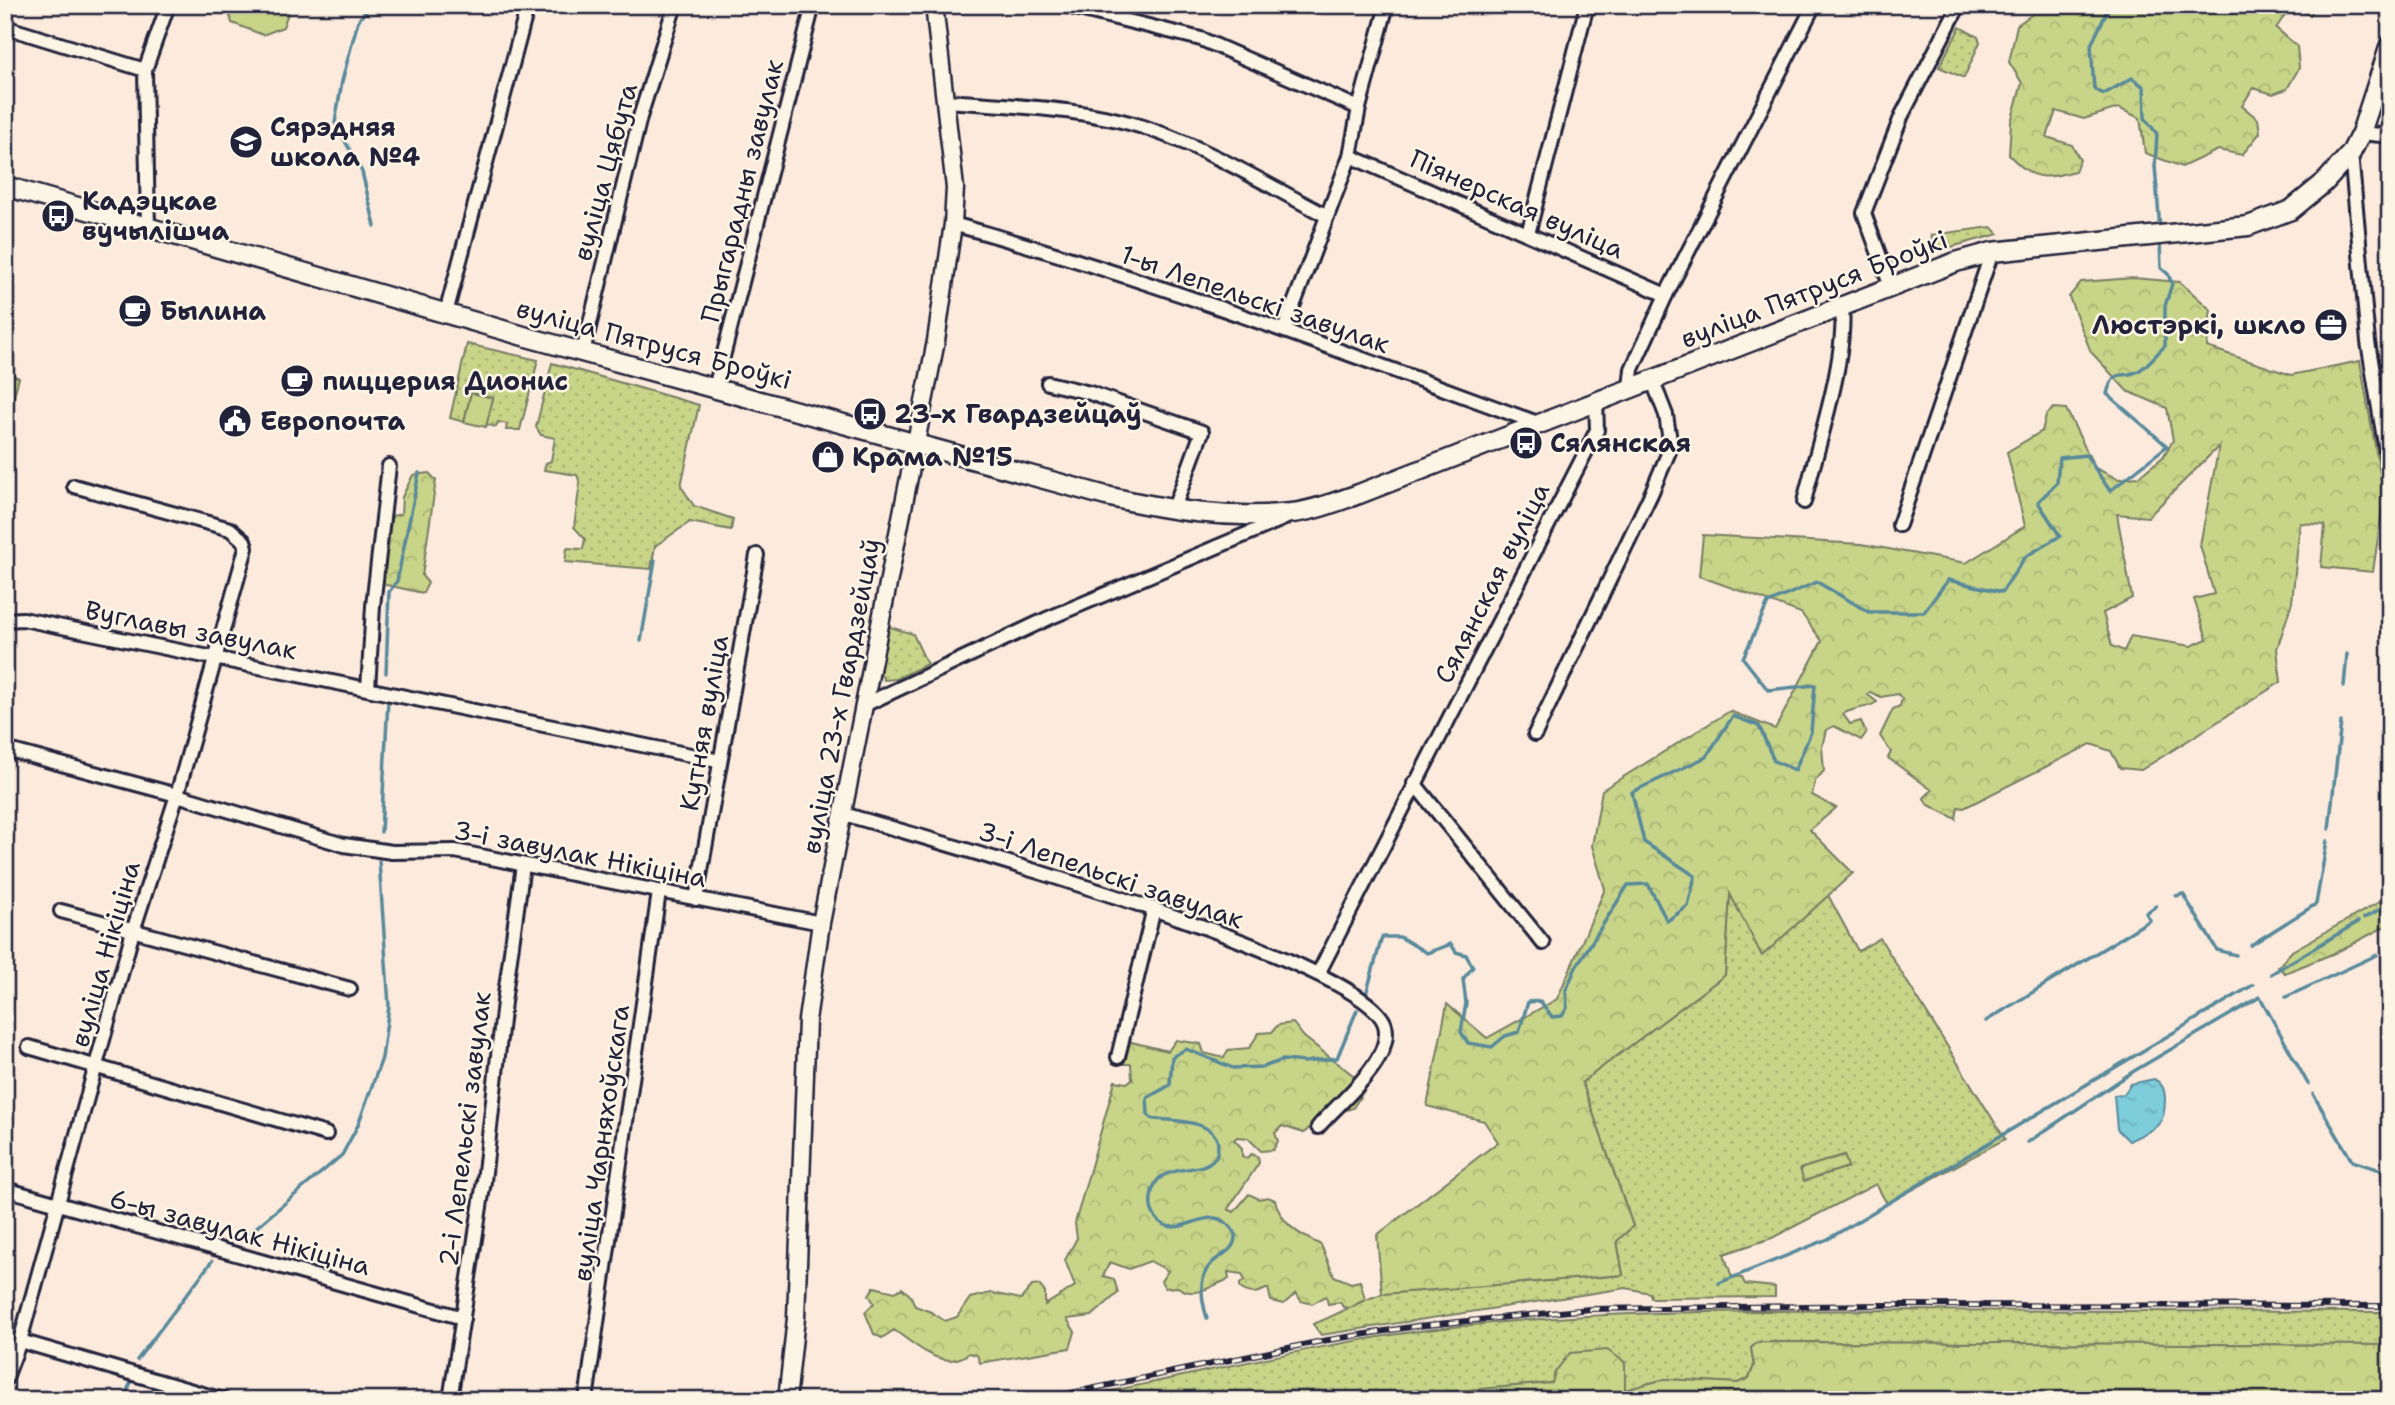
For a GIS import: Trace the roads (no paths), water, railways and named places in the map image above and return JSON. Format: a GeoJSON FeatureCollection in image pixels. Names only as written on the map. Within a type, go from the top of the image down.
{"type":"FeatureCollection","features":[{"type":"Feature","properties":{"kind":"main road","name":"вуліца Пятруся Броўкі"},"geometry":{"type":"LineString","coordinates":[[5,186],[583,352],[915,444],[1173,511],[1223,516],[1294,513],[1359,494],[1891,287],[1992,252],[2248,226],[2291,210],[2325,183],[2351,153],[2361,133],[2390,44]]}},
{"type":"Feature","properties":{"kind":"street"},"geometry":{"type":"LineString","coordinates":[[148,228],[145,70],[168,5]]}},
{"type":"Feature","properties":{"kind":"street"},"geometry":{"type":"LineString","coordinates":[[446,313],[528,5]]}},
{"type":"Feature","properties":{"kind":"street","name":"вуліца Цябута"},"geometry":{"type":"LineString","coordinates":[[583,352],[640,117],[675,5]]}},
{"type":"Feature","properties":{"kind":"street","name":"Прыгарадны завулак"},"geometry":{"type":"LineString","coordinates":[[715,388],[813,5]]}},
{"type":"Feature","properties":{"kind":"street","name":"вуліца 23-х Гвардзейцаў"},"geometry":{"type":"LineString","coordinates":[[787,1400],[796,1318],[807,1020],[821,923],[936,341],[953,224],[955,188],[934,5]]}},
{"type":"Feature","properties":{"kind":"street"},"geometry":{"type":"LineString","coordinates":[[1063,5],[1201,39],[1359,108]]}},
{"type":"Feature","properties":{"kind":"street"},"geometry":{"type":"LineString","coordinates":[[1284,331],[1350,156],[1359,108],[1387,5]]}},
{"type":"Feature","properties":{"kind":"street"},"geometry":{"type":"LineString","coordinates":[[1528,234],[1587,5]]}},
{"type":"Feature","properties":{"kind":"street"},"geometry":{"type":"LineString","coordinates":[[1630,388],[1632,369],[1666,295],[1814,5]]}},
{"type":"Feature","properties":{"kind":"street"},"geometry":{"type":"LineString","coordinates":[[1891,287],[1864,213],[1902,115],[1959,5]]}},
{"type":"Feature","properties":{"kind":"street"},"geometry":{"type":"LineString","coordinates":[[5,27],[145,70]]}},
{"type":"Feature","properties":{"kind":"street"},"geometry":{"type":"LineString","coordinates":[[947,101],[1055,109],[1147,128],[1327,216]]}},
{"type":"Feature","properties":{"kind":"street"},"geometry":{"type":"LineString","coordinates":[[2361,133],[2390,136]]}},
{"type":"Feature","properties":{"kind":"street"},"geometry":{"type":"LineString","coordinates":[[2351,153],[2368,342],[2390,475]]}},
{"type":"Feature","properties":{"kind":"street","name":"Піянерская вуліца"},"geometry":{"type":"LineString","coordinates":[[1350,156],[1666,295]]}},
{"type":"Feature","properties":{"kind":"street","name":"1-ы Лепельскі завулак"},"geometry":{"type":"LineString","coordinates":[[953,224],[1030,245],[1284,331],[1540,424]]}},
{"type":"Feature","properties":{"kind":"street"},"geometry":{"type":"LineString","coordinates":[[1899,525],[1992,252]]}},
{"type":"Feature","properties":{"kind":"street"},"geometry":{"type":"LineString","coordinates":[[1804,502],[1833,381],[1843,321],[1842,306]]}},
{"type":"Feature","properties":{"kind":"street"},"geometry":{"type":"LineString","coordinates":[[1535,734],[1671,447],[1666,415],[1652,379]]}},
{"type":"Feature","properties":{"kind":"street"},"geometry":{"type":"LineString","coordinates":[[1048,383],[1090,393],[1202,432],[1173,511]]}},
{"type":"Feature","properties":{"kind":"street","name":"Сялянская вуліца"},"geometry":{"type":"LineString","coordinates":[[1318,974],[1597,430],[1596,401]]}},
{"type":"Feature","properties":{"kind":"street"},"geometry":{"type":"LineString","coordinates":[[368,689],[373,606],[389,466]]}},
{"type":"Feature","properties":{"kind":"street","name":"вуліца Нікіціна"},"geometry":{"type":"LineString","coordinates":[[5,1380],[20,1341],[55,1205],[133,931],[177,795],[246,555],[244,541],[230,529],[74,486]]}},
{"type":"Feature","properties":{"kind":"street","name":"вуліца Пятруся Броўкі"},"geometry":{"type":"LineString","coordinates":[[864,705],[1049,618],[1294,513]]}},
{"type":"Feature","properties":{"kind":"street","name":"Кутняя вуліца"},"geometry":{"type":"LineString","coordinates":[[696,899],[757,555]]}},
{"type":"Feature","properties":{"kind":"street","name":"Вуглавы завулак"},"geometry":{"type":"LineString","coordinates":[[5,620],[23,619],[720,761]]}},
{"type":"Feature","properties":{"kind":"street","name":"3-і завулак Нікіціна"},"geometry":{"type":"LineString","coordinates":[[5,749],[177,795],[344,845],[392,852],[456,851],[821,923]]}},
{"type":"Feature","properties":{"kind":"street"},"geometry":{"type":"LineString","coordinates":[[1414,783],[1543,943]]}},
{"type":"Feature","properties":{"kind":"street","name":"3-і Лепельскі завулак"},"geometry":{"type":"LineString","coordinates":[[844,814],[1154,908],[1318,974],[1372,1005],[1384,1023],[1387,1036],[1378,1060],[1318,1127]]}},
{"type":"Feature","properties":{"kind":"street","name":"2-і Лепельскі завулак"},"geometry":{"type":"LineString","coordinates":[[450,1400],[484,1181],[523,865]]}},
{"type":"Feature","properties":{"kind":"street","name":"вуліца Чарняхоўскага"},"geometry":{"type":"LineString","coordinates":[[586,1400],[659,892]]}},
{"type":"Feature","properties":{"kind":"street"},"geometry":{"type":"LineString","coordinates":[[1118,1057],[1154,908]]}},
{"type":"Feature","properties":{"kind":"street"},"geometry":{"type":"LineString","coordinates":[[61,911],[351,989]]}},
{"type":"Feature","properties":{"kind":"street"},"geometry":{"type":"LineString","coordinates":[[29,1046],[326,1134]]}},
{"type":"Feature","properties":{"kind":"street","name":"6-ы завулак Нікіціна"},"geometry":{"type":"LineString","coordinates":[[5,1189],[463,1318]]}},
{"type":"Feature","properties":{"kind":"street"},"geometry":{"type":"LineString","coordinates":[[20,1341],[223,1400]]}},
{"type":"Feature","properties":{"kind":"water"},"geometry":{"type":"Polygon","coordinates":[[[2154,1079],[2164,1092],[2163,1116],[2152,1130],[2129,1141],[2117,1129],[2114,1095],[2124,1094],[2131,1084],[2154,1079]]]}},
{"type":"Feature","properties":{"kind":"waterway"},"geometry":{"type":"LineString","coordinates":[[370,5],[358,21],[342,81],[335,123],[362,172],[375,226]]}},
{"type":"Feature","properties":{"kind":"waterway"},"geometry":{"type":"LineString","coordinates":[[2110,5],[2091,45],[2094,89],[2104,94],[2132,78],[2144,87],[2145,118],[2157,134],[2155,166],[2160,230]]}},
{"type":"Feature","properties":{"kind":"waterway"},"geometry":{"type":"LineString","coordinates":[[1367,991],[1382,937],[1400,937],[1427,953],[1451,944],[1456,952],[1466,955],[1473,967],[1463,979],[1466,1003],[1461,1032],[1468,1043],[1492,1047],[1505,1036],[1519,1032],[1528,1002],[1540,1001],[1552,1017],[1562,1016],[1567,1008],[1566,990],[1576,967],[1628,885],[1648,884],[1667,921],[1688,906],[1695,876],[1644,842],[1632,792],[1706,757],[1733,716],[1759,726],[1774,761],[1795,770],[1811,732],[1815,685],[1768,690],[1743,658],[1768,603],[1817,582],[1869,612],[1924,612],[1948,580],[2002,592],[2025,557],[2060,536],[2038,502],[2057,483],[2059,458],[2086,455],[2110,491],[2167,446],[2107,394],[2116,377],[2140,370],[2165,346],[2165,306],[2172,284],[2168,274],[2161,268],[2160,241]]}},
{"type":"Feature","properties":{"kind":"waterway"},"geometry":{"type":"LineString","coordinates":[[386,673],[389,592],[397,581],[419,473]]}},
{"type":"Feature","properties":{"kind":"waterway"},"geometry":{"type":"LineString","coordinates":[[641,641],[655,560]]}},
{"type":"Feature","properties":{"kind":"waterway"},"geometry":{"type":"LineString","coordinates":[[2344,686],[2347,654]]}},
{"type":"Feature","properties":{"kind":"waterway"},"geometry":{"type":"LineString","coordinates":[[381,832],[388,700]]}},
{"type":"Feature","properties":{"kind":"waterway"},"geometry":{"type":"LineString","coordinates":[[2329,829],[2341,722]]}},
{"type":"Feature","properties":{"kind":"waterway"},"geometry":{"type":"LineString","coordinates":[[2251,945],[2316,904],[2327,841]]}},
{"type":"Feature","properties":{"kind":"waterway"},"geometry":{"type":"LineString","coordinates":[[240,1241],[342,1155],[358,1125],[382,1058],[389,1006],[379,861]]}},
{"type":"Feature","properties":{"kind":"waterway"},"geometry":{"type":"LineString","coordinates":[[2176,896],[2183,894],[2217,950],[2236,955]]}},
{"type":"Feature","properties":{"kind":"waterway"},"geometry":{"type":"LineString","coordinates":[[2364,918],[2390,904]]}},
{"type":"Feature","properties":{"kind":"waterway"},"geometry":{"type":"LineString","coordinates":[[1986,1021],[2150,920],[2146,913],[2156,906]]}},
{"type":"Feature","properties":{"kind":"waterway"},"geometry":{"type":"LineString","coordinates":[[2271,974],[2358,922]]}},
{"type":"Feature","properties":{"kind":"waterway"},"geometry":{"type":"LineString","coordinates":[[2384,952],[2390,949]]}},
{"type":"Feature","properties":{"kind":"waterway"},"geometry":{"type":"LineString","coordinates":[[2286,997],[2377,955]]}},
{"type":"Feature","properties":{"kind":"waterway"},"geometry":{"type":"LineString","coordinates":[[1719,1283],[1828,1239],[2253,985]]}},
{"type":"Feature","properties":{"kind":"waterway"},"geometry":{"type":"LineString","coordinates":[[2028,1142],[2134,1071],[2260,997],[2308,1084]]}},
{"type":"Feature","properties":{"kind":"waterway"},"geometry":{"type":"LineString","coordinates":[[1207,1318],[1202,1296],[1203,1280],[1207,1269],[1234,1244],[1235,1234],[1226,1223],[1216,1218],[1175,1227],[1165,1225],[1156,1218],[1151,1201],[1154,1186],[1160,1178],[1168,1173],[1207,1164],[1215,1158],[1218,1144],[1215,1136],[1201,1126],[1153,1119],[1148,1115],[1147,1098],[1170,1085],[1172,1057],[1186,1049],[1233,1068],[1263,1067],[1283,1060],[1305,1062],[1337,1058],[1357,1010]]}},
{"type":"Feature","properties":{"kind":"waterway"},"geometry":{"type":"LineString","coordinates":[[2313,1094],[2352,1161],[2390,1173]]}},
{"type":"Feature","properties":{"kind":"waterway"},"geometry":{"type":"LineString","coordinates":[[137,1360],[212,1261]]}},
{"type":"Feature","properties":{"kind":"waterway"},"geometry":{"type":"LineString","coordinates":[[123,1400],[131,1382]]}},
{"type":"Feature","properties":{"kind":"railway"},"geometry":{"type":"LineString","coordinates":[[1037,1400],[1322,1341],[1417,1326],[1590,1309],[1878,1305],[2390,1306]]}},
{"type":"Feature","properties":{"kind":"place","name":"Сярэдняя школа №4"},"geometry":{"type":"Point","coordinates":[246,142]}},
{"type":"Feature","properties":{"kind":"place","name":"Кадэцкае вучылішча"},"geometry":{"type":"Point","coordinates":[58,216]}},
{"type":"Feature","properties":{"kind":"place","name":"Былина"},"geometry":{"type":"Point","coordinates":[135,311]}},
{"type":"Feature","properties":{"kind":"place","name":"Люстэркі, шкло"},"geometry":{"type":"Point","coordinates":[2331,325]}},
{"type":"Feature","properties":{"kind":"place","name":"пиццерия Дионис"},"geometry":{"type":"Point","coordinates":[297,381]}},
{"type":"Feature","properties":{"kind":"place","name":"23-х Гвардзейцаў"},"geometry":{"type":"Point","coordinates":[870,414]}},
{"type":"Feature","properties":{"kind":"place","name":"Европочта"},"geometry":{"type":"Point","coordinates":[235,421]}},
{"type":"Feature","properties":{"kind":"place","name":"Сялянская"},"geometry":{"type":"Point","coordinates":[1526,443]}},
{"type":"Feature","properties":{"kind":"place","name":"Крама №15"},"geometry":{"type":"Point","coordinates":[828,457]}}]}
